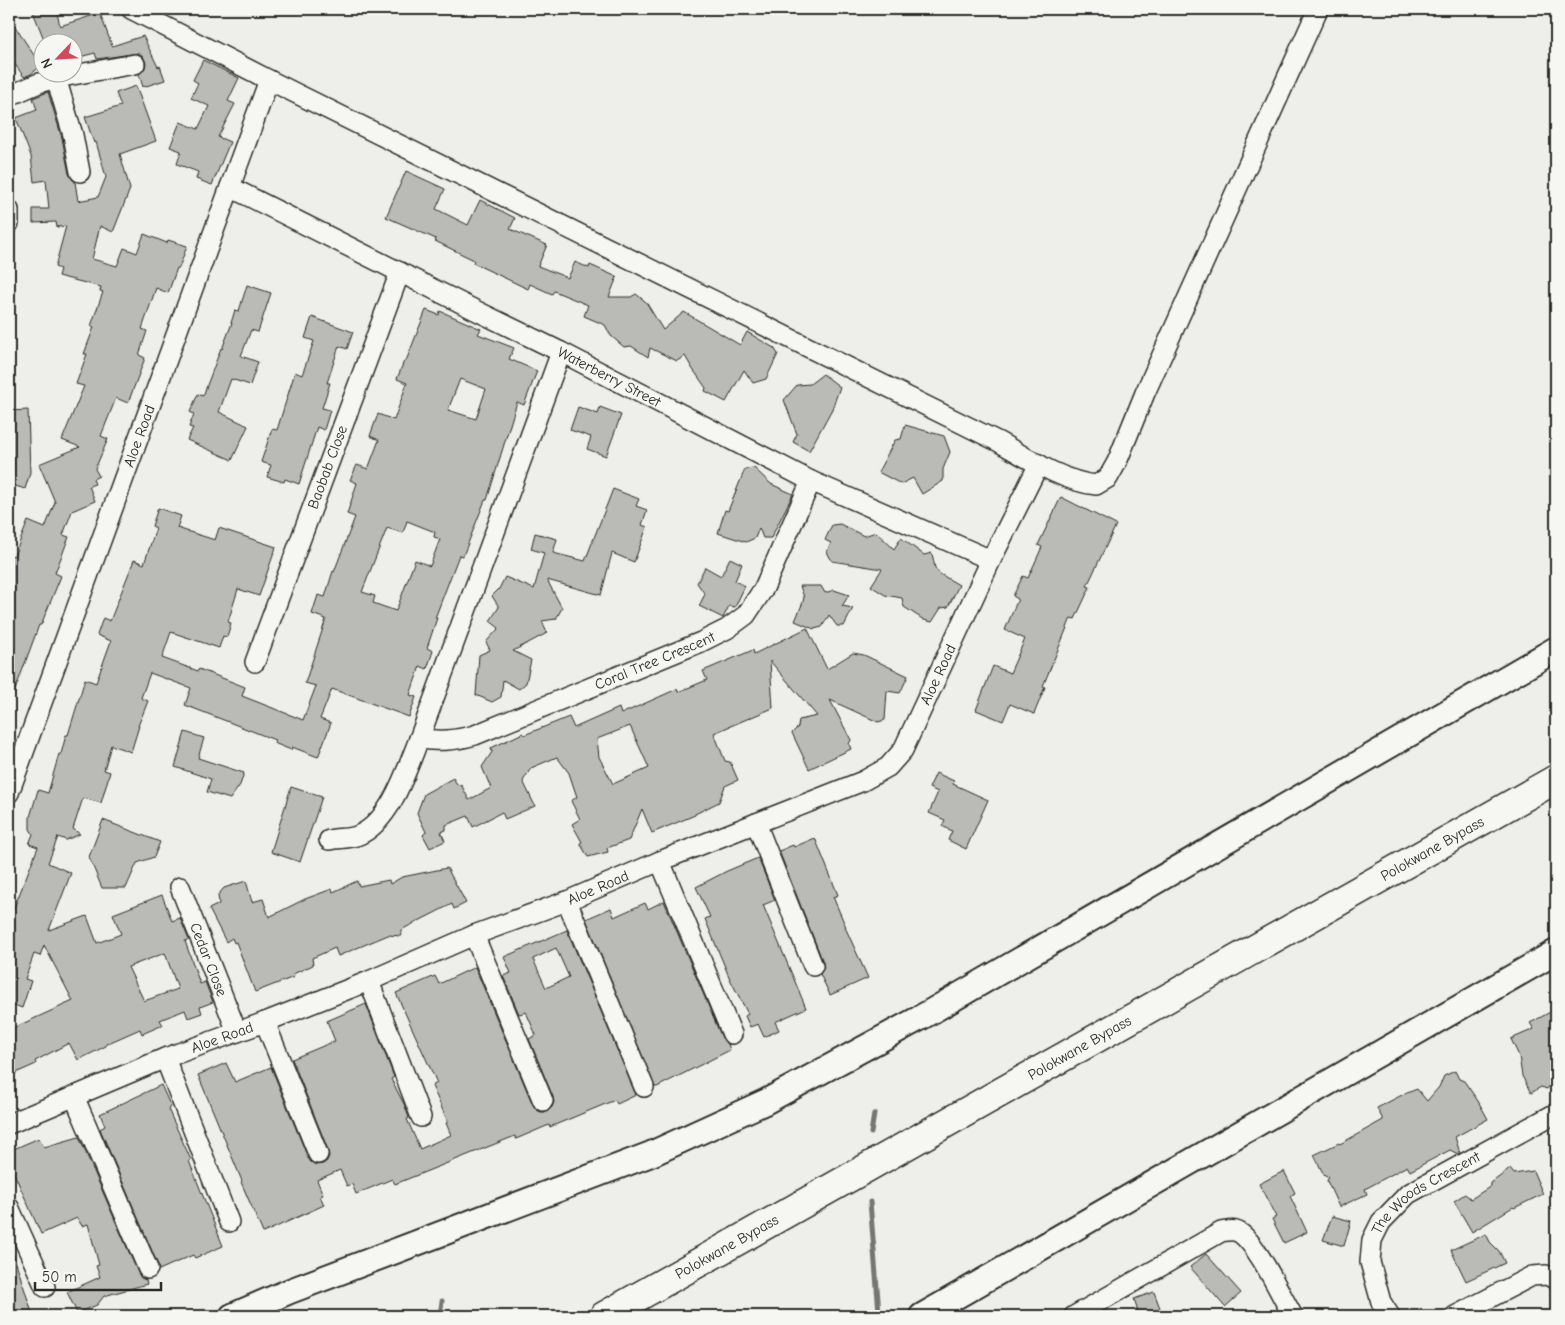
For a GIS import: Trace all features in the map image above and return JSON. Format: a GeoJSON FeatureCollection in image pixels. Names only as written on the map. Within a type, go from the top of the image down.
{"type":"FeatureCollection","features":[{"type":"Feature","properties":{"kind":"highway","name":"Polokwane Bypass"},"geometry":{"type":"LineString","coordinates":[[604,1316],[1556,779]]}},
{"type":"Feature","properties":{"kind":"main road"},"geometry":{"type":"LineString","coordinates":[[232,1316],[290,1291],[651,1154],[765,1102],[920,1018],[1556,648]]}},
{"type":"Feature","properties":{"kind":"main road"},"geometry":{"type":"LineString","coordinates":[[922,1316],[1556,952]]}},
{"type":"Feature","properties":{"kind":"street"},"geometry":{"type":"LineString","coordinates":[[131,9],[269,80],[981,433],[1039,464],[1079,482],[1089,484],[1101,483],[1110,474],[1117,462],[1145,393],[1318,9]]}},
{"type":"Feature","properties":{"kind":"street"},"geometry":{"type":"LineString","coordinates":[[82,73],[135,64]]}},
{"type":"Feature","properties":{"kind":"street","name":"Aloe Road"},"geometry":{"type":"LineString","coordinates":[[9,793],[269,80]]}},
{"type":"Feature","properties":{"kind":"street"},"geometry":{"type":"LineString","coordinates":[[9,96],[42,82]]}},
{"type":"Feature","properties":{"kind":"street"},"geometry":{"type":"LineString","coordinates":[[57,82],[73,135],[80,172]]}},
{"type":"Feature","properties":{"kind":"street","name":"Waterberry Street"},"geometry":{"type":"LineString","coordinates":[[230,187],[561,352],[811,481],[990,560]]}},
{"type":"Feature","properties":{"kind":"street"},"geometry":{"type":"LineString","coordinates":[[9,210],[9,223]]}},
{"type":"Feature","properties":{"kind":"street","name":"Baobab Close"},"geometry":{"type":"LineString","coordinates":[[255,662],[400,272]]}},
{"type":"Feature","properties":{"kind":"street"},"geometry":{"type":"LineString","coordinates":[[328,840],[359,835],[377,822],[393,800],[420,739],[561,352]]}},
{"type":"Feature","properties":{"kind":"street","name":"Aloe Road"},"geometry":{"type":"LineString","coordinates":[[9,1124],[165,1058],[265,1022],[369,981],[474,935],[567,901],[660,861],[863,781],[888,767],[903,750],[990,560],[1039,464]]}},
{"type":"Feature","properties":{"kind":"street","name":"Coral Tree Crescent"},"geometry":{"type":"LineString","coordinates":[[420,739],[457,740],[475,734],[700,642],[727,629],[746,615],[764,588],[811,481]]}},
{"type":"Feature","properties":{"kind":"street"},"geometry":{"type":"LineString","coordinates":[[756,823],[813,966]]}},
{"type":"Feature","properties":{"kind":"street"},"geometry":{"type":"LineString","coordinates":[[660,861],[732,1034]]}},
{"type":"Feature","properties":{"kind":"street","name":"Cedar Close"},"geometry":{"type":"LineString","coordinates":[[180,886],[237,1032]]}},
{"type":"Feature","properties":{"kind":"street"},"geometry":{"type":"LineString","coordinates":[[567,901],[644,1087]]}},
{"type":"Feature","properties":{"kind":"street"},"geometry":{"type":"LineString","coordinates":[[474,935],[543,1102]]}},
{"type":"Feature","properties":{"kind":"street"},"geometry":{"type":"LineString","coordinates":[[369,981],[421,1117]]}},
{"type":"Feature","properties":{"kind":"street"},"geometry":{"type":"LineString","coordinates":[[265,1022],[318,1154]]}},
{"type":"Feature","properties":{"kind":"street"},"geometry":{"type":"LineString","coordinates":[[165,1058],[229,1222]]}},
{"type":"Feature","properties":{"kind":"street"},"geometry":{"type":"LineString","coordinates":[[74,1096],[148,1270]]}},
{"type":"Feature","properties":{"kind":"street","name":"The Woods Crescent"},"geometry":{"type":"LineString","coordinates":[[1390,1316],[1382,1302],[1370,1262],[1372,1240],[1381,1222],[1408,1194],[1556,1113]]}},
{"type":"Feature","properties":{"kind":"street"},"geometry":{"type":"LineString","coordinates":[[9,1207],[44,1287]]}},
{"type":"Feature","properties":{"kind":"street"},"geometry":{"type":"LineString","coordinates":[[1084,1314],[1221,1232],[1232,1230],[1240,1233],[1254,1248],[1293,1316]]}},
{"type":"Feature","properties":{"kind":"street"},"geometry":{"type":"LineString","coordinates":[[1455,1316],[1532,1276],[1546,1275],[1556,1279]]}},
{"type":"Feature","properties":{"kind":"building"},"geometry":{"type":"Polygon","coordinates":[[[32,9],[56,9],[60,26],[100,13],[112,46],[143,36],[158,67],[160,66],[165,80],[143,87],[139,74],[145,68],[146,63],[143,56],[138,53],[97,59],[95,53],[82,56],[82,32],[41,32],[32,9]]]}},
{"type":"Feature","properties":{"kind":"building"},"geometry":{"type":"Polygon","coordinates":[[[9,17],[32,52],[32,73],[24,77],[14,63],[9,67],[9,17]]]}},
{"type":"Feature","properties":{"kind":"building"},"geometry":{"type":"Polygon","coordinates":[[[203,60],[239,78],[228,101],[235,104],[218,137],[230,142],[212,185],[196,179],[198,172],[177,164],[181,151],[170,147],[180,122],[198,129],[209,106],[191,98],[198,83],[193,80],[203,60]]]}},
{"type":"Feature","properties":{"kind":"building"},"geometry":{"type":"Polygon","coordinates":[[[136,86],[156,141],[120,154],[130,189],[113,232],[100,226],[92,259],[117,266],[124,248],[137,253],[144,234],[167,243],[168,240],[187,246],[168,293],[156,288],[142,329],[147,331],[139,355],[145,358],[128,403],[116,398],[101,436],[108,439],[95,469],[99,476],[93,479],[95,484],[89,486],[95,501],[72,511],[63,535],[69,537],[55,573],[61,576],[41,625],[39,625],[9,704],[9,554],[14,556],[28,521],[45,528],[55,502],[39,464],[80,447],[62,440],[84,386],[76,384],[87,354],[84,354],[94,327],[91,326],[103,292],[100,291],[101,287],[58,276],[60,269],[55,267],[66,226],[57,227],[56,222],[33,223],[33,209],[49,209],[46,180],[34,182],[31,156],[16,118],[37,110],[33,98],[48,92],[62,138],[69,174],[75,182],[78,201],[98,197],[106,177],[96,142],[94,143],[85,117],[121,106],[116,93],[136,86]]]}},
{"type":"Feature","properties":{"kind":"building"},"geometry":{"type":"Polygon","coordinates":[[[406,171],[445,189],[436,209],[468,225],[480,200],[515,218],[510,229],[547,245],[538,266],[568,278],[575,262],[589,268],[590,265],[617,277],[609,297],[631,297],[636,294],[646,302],[663,330],[684,312],[740,345],[747,332],[774,348],[778,354],[766,379],[753,383],[744,370],[726,402],[705,391],[706,388],[685,356],[677,361],[650,348],[648,357],[631,346],[624,347],[611,336],[605,325],[584,316],[588,305],[554,291],[552,294],[530,284],[528,289],[473,263],[474,260],[435,241],[436,239],[386,217],[406,171]]]}},
{"type":"Feature","properties":{"kind":"building"},"geometry":{"type":"Polygon","coordinates":[[[247,285],[271,293],[258,332],[251,330],[241,356],[258,362],[250,385],[231,379],[219,412],[248,426],[232,460],[187,440],[193,428],[189,427],[194,414],[190,412],[198,394],[203,396],[232,323],[235,310],[239,311],[247,285]]]}},
{"type":"Feature","properties":{"kind":"building"},"geometry":{"type":"Polygon","coordinates":[[[426,310],[439,315],[440,311],[481,329],[478,334],[514,348],[509,359],[537,371],[524,405],[517,402],[487,500],[485,500],[463,556],[459,555],[435,618],[437,618],[427,648],[433,651],[427,669],[420,666],[410,695],[416,697],[409,717],[332,689],[320,719],[331,723],[318,757],[292,747],[291,750],[274,743],[275,740],[185,705],[191,688],[150,673],[141,698],[148,701],[138,726],[131,752],[111,745],[104,770],[110,772],[101,803],[83,798],[73,829],[80,834],[66,840],[58,837],[48,863],[71,873],[49,930],[87,916],[97,943],[121,934],[113,914],[162,895],[172,921],[180,918],[189,940],[185,941],[200,984],[205,982],[213,1002],[200,1007],[202,1013],[188,1018],[185,1010],[160,1020],[163,1025],[142,1034],[140,1029],[106,1044],[106,1046],[78,1060],[69,1043],[35,1061],[36,1064],[9,1076],[9,1039],[14,1037],[11,1029],[73,1001],[44,945],[40,956],[34,954],[25,979],[31,981],[22,1008],[9,1003],[9,912],[12,913],[38,847],[29,844],[33,834],[30,829],[30,817],[38,790],[48,793],[59,754],[61,754],[66,735],[68,735],[85,679],[96,683],[111,641],[97,635],[103,618],[110,621],[134,560],[144,564],[156,528],[152,526],[158,508],[181,516],[177,528],[215,540],[219,528],[276,547],[259,596],[238,589],[228,622],[231,623],[227,637],[223,636],[219,648],[171,632],[162,658],[198,671],[199,669],[245,687],[242,696],[303,720],[316,686],[305,683],[326,619],[312,614],[318,595],[325,597],[333,571],[355,517],[347,514],[357,483],[350,480],[357,465],[368,469],[379,440],[370,436],[378,414],[394,420],[407,383],[397,379],[404,361],[406,361],[426,310]],[[460,379],[448,410],[476,419],[486,389],[460,379]],[[407,521],[403,533],[387,528],[362,592],[375,596],[373,603],[396,611],[415,560],[430,566],[440,539],[434,537],[435,532],[407,521]],[[165,953],[128,967],[144,1001],[178,989],[165,953]]]}},
{"type":"Feature","properties":{"kind":"building"},"geometry":{"type":"Polygon","coordinates":[[[312,317],[353,332],[347,349],[339,346],[327,383],[330,383],[322,408],[330,410],[324,430],[317,427],[299,484],[285,479],[284,482],[267,477],[271,465],[261,462],[272,429],[277,430],[295,372],[302,375],[314,341],[305,338],[312,317]]]}},
{"type":"Feature","properties":{"kind":"building"},"geometry":{"type":"Polygon","coordinates":[[[823,374],[840,387],[832,409],[809,451],[793,442],[797,434],[784,400],[797,385],[810,384],[823,374]]]}},
{"type":"Feature","properties":{"kind":"building"},"geometry":{"type":"Polygon","coordinates":[[[578,407],[598,414],[600,407],[621,415],[606,456],[587,449],[591,437],[570,430],[578,407]]]}},
{"type":"Feature","properties":{"kind":"building"},"geometry":{"type":"Polygon","coordinates":[[[28,410],[30,473],[25,489],[9,484],[9,411],[28,410]]]}},
{"type":"Feature","properties":{"kind":"building"},"geometry":{"type":"Polygon","coordinates":[[[905,425],[944,436],[950,452],[943,469],[943,481],[922,494],[913,478],[901,484],[878,472],[895,440],[901,439],[905,425]]]}},
{"type":"Feature","properties":{"kind":"building"},"geometry":{"type":"Polygon","coordinates":[[[754,468],[771,484],[793,494],[771,538],[763,538],[759,528],[755,538],[746,542],[718,533],[725,510],[728,511],[745,469],[754,468]]]}},
{"type":"Feature","properties":{"kind":"building"},"geometry":{"type":"Polygon","coordinates":[[[613,489],[639,499],[636,506],[647,510],[642,525],[647,527],[634,562],[612,553],[601,595],[547,580],[562,608],[556,619],[542,621],[547,633],[513,651],[531,660],[526,683],[519,689],[503,680],[501,697],[492,702],[476,695],[479,655],[490,650],[486,642],[499,628],[490,621],[499,607],[492,596],[499,589],[505,577],[534,589],[544,553],[531,549],[535,533],[557,539],[553,553],[585,561],[613,489]]]}},
{"type":"Feature","properties":{"kind":"building"},"geometry":{"type":"Polygon","coordinates":[[[1061,497],[1116,525],[1087,586],[1090,587],[1075,619],[1071,618],[1043,686],[1045,687],[1034,714],[1010,704],[1003,721],[976,710],[993,666],[1010,673],[1025,639],[1005,630],[1018,599],[1013,596],[1023,576],[1028,578],[1042,547],[1038,545],[1061,497]]]}},
{"type":"Feature","properties":{"kind":"building"},"geometry":{"type":"Polygon","coordinates":[[[840,524],[864,536],[876,532],[894,549],[901,538],[924,555],[932,553],[935,568],[940,574],[959,585],[948,607],[941,608],[932,622],[924,620],[904,607],[902,598],[885,595],[871,586],[882,569],[832,561],[827,552],[831,543],[825,540],[832,525],[840,524]]]}},
{"type":"Feature","properties":{"kind":"building"},"geometry":{"type":"Polygon","coordinates":[[[730,558],[742,564],[735,581],[745,586],[735,607],[729,606],[723,618],[699,606],[705,594],[697,583],[705,567],[721,576],[730,558]]]}},
{"type":"Feature","properties":{"kind":"building"},"geometry":{"type":"Polygon","coordinates":[[[800,586],[821,586],[825,593],[834,590],[849,595],[842,606],[853,608],[844,626],[837,626],[829,615],[822,627],[814,629],[795,621],[804,597],[800,586]]]}},
{"type":"Feature","properties":{"kind":"building"},"geometry":{"type":"Polygon","coordinates":[[[807,628],[827,669],[853,653],[864,655],[908,676],[900,693],[887,691],[885,720],[878,722],[830,700],[851,740],[849,744],[851,749],[809,769],[792,733],[798,727],[799,720],[817,716],[770,661],[773,708],[714,733],[725,761],[730,762],[738,780],[725,786],[719,802],[695,815],[652,833],[642,809],[629,840],[607,848],[608,852],[588,857],[580,843],[582,842],[572,824],[580,819],[571,801],[577,797],[569,773],[557,757],[531,768],[523,781],[535,806],[505,819],[502,812],[473,827],[468,816],[446,825],[446,830],[441,832],[445,841],[430,848],[423,835],[426,832],[417,813],[424,794],[453,778],[457,784],[462,786],[469,800],[491,788],[482,767],[492,752],[491,748],[523,733],[524,735],[569,717],[574,728],[619,708],[621,714],[677,689],[678,692],[707,680],[703,671],[753,650],[754,654],[807,628]],[[630,726],[597,739],[599,757],[613,784],[649,768],[630,726]]]}},
{"type":"Feature","properties":{"kind":"building"},"geometry":{"type":"Polygon","coordinates":[[[185,732],[204,738],[198,758],[244,773],[240,785],[230,799],[207,792],[211,779],[175,767],[185,732]]]}},
{"type":"Feature","properties":{"kind":"building"},"geometry":{"type":"Polygon","coordinates":[[[936,773],[954,781],[953,784],[988,800],[966,849],[948,840],[952,831],[942,826],[945,820],[929,813],[938,792],[929,788],[936,773]]]}},
{"type":"Feature","properties":{"kind":"building"},"geometry":{"type":"Polygon","coordinates":[[[291,787],[322,797],[300,862],[271,852],[291,787]]]}},
{"type":"Feature","properties":{"kind":"building"},"geometry":{"type":"Polygon","coordinates":[[[103,820],[160,842],[154,857],[137,863],[126,888],[102,888],[89,857],[103,820]]]}},
{"type":"Feature","properties":{"kind":"building"},"geometry":{"type":"Polygon","coordinates":[[[815,838],[838,895],[833,897],[868,978],[830,995],[820,974],[824,968],[823,962],[779,851],[815,838]]]}},
{"type":"Feature","properties":{"kind":"building"},"geometry":{"type":"Polygon","coordinates":[[[758,858],[775,900],[763,905],[806,1008],[775,1022],[779,1030],[764,1037],[758,1024],[750,1027],[745,1016],[748,1014],[730,979],[705,919],[710,917],[696,887],[758,858]]]}},
{"type":"Feature","properties":{"kind":"building"},"geometry":{"type":"Polygon","coordinates":[[[447,868],[466,903],[454,909],[452,904],[401,930],[401,936],[388,935],[338,956],[335,948],[312,958],[313,965],[293,974],[294,977],[255,992],[236,942],[234,943],[232,938],[226,942],[209,909],[219,904],[218,895],[224,888],[246,881],[252,902],[263,899],[269,917],[305,899],[332,889],[333,892],[357,881],[359,886],[389,880],[390,884],[402,877],[447,868]]]}},
{"type":"Feature","properties":{"kind":"building"},"geometry":{"type":"Polygon","coordinates":[[[664,901],[722,1038],[728,1044],[730,1050],[655,1087],[586,919],[611,908],[614,917],[645,903],[648,909],[664,901]]]}},
{"type":"Feature","properties":{"kind":"building"},"geometry":{"type":"Polygon","coordinates":[[[567,930],[636,1095],[617,1104],[615,1100],[516,1139],[515,1136],[395,1184],[392,1179],[356,1194],[352,1184],[347,1186],[340,1170],[317,1180],[323,1195],[320,1196],[324,1205],[263,1233],[198,1075],[226,1063],[235,1082],[271,1067],[308,1158],[316,1165],[323,1164],[329,1156],[328,1150],[292,1059],[335,1041],[327,1021],[366,1004],[394,1077],[391,1079],[405,1106],[409,1118],[407,1119],[420,1149],[451,1135],[446,1123],[448,1122],[432,1086],[437,1083],[396,993],[435,976],[439,984],[475,967],[533,1105],[541,1112],[547,1112],[554,1102],[529,1039],[536,1035],[526,1012],[519,1014],[503,976],[511,973],[504,957],[567,930]],[[556,948],[533,959],[546,988],[569,977],[556,948]]]}},
{"type":"Feature","properties":{"kind":"building"},"geometry":{"type":"Polygon","coordinates":[[[1556,1009],[1556,1078],[1547,1089],[1541,1087],[1531,1093],[1522,1076],[1519,1056],[1511,1039],[1534,1029],[1530,1023],[1556,1009]]]}},
{"type":"Feature","properties":{"kind":"building"},"geometry":{"type":"Polygon","coordinates":[[[1455,1071],[1459,1079],[1464,1081],[1478,1101],[1488,1119],[1455,1137],[1460,1153],[1458,1154],[1450,1150],[1410,1171],[1407,1166],[1365,1189],[1367,1194],[1339,1207],[1327,1181],[1329,1176],[1326,1177],[1324,1175],[1314,1155],[1340,1144],[1383,1120],[1377,1108],[1402,1095],[1417,1089],[1427,1101],[1439,1087],[1444,1076],[1455,1071]]]}},
{"type":"Feature","properties":{"kind":"building"},"geometry":{"type":"Polygon","coordinates":[[[161,1085],[171,1107],[168,1109],[191,1160],[189,1161],[223,1246],[195,1258],[193,1255],[159,1270],[100,1129],[105,1126],[100,1114],[161,1085]]]}},
{"type":"Feature","properties":{"kind":"building"},"geometry":{"type":"Polygon","coordinates":[[[79,1137],[138,1273],[141,1278],[146,1280],[147,1284],[104,1296],[97,1305],[77,1313],[67,1292],[100,1277],[96,1266],[99,1265],[88,1224],[82,1226],[77,1218],[41,1234],[9,1162],[9,1151],[39,1138],[44,1147],[79,1137]]]}},
{"type":"Feature","properties":{"kind":"building"},"geometry":{"type":"Polygon","coordinates":[[[1510,1169],[1514,1174],[1533,1171],[1543,1194],[1513,1207],[1472,1232],[1454,1201],[1465,1194],[1471,1199],[1491,1186],[1491,1183],[1510,1169]]]}},
{"type":"Feature","properties":{"kind":"building"},"geometry":{"type":"Polygon","coordinates":[[[1284,1171],[1295,1193],[1290,1196],[1307,1232],[1284,1243],[1272,1219],[1276,1217],[1259,1184],[1284,1171]]]}},
{"type":"Feature","properties":{"kind":"building"},"geometry":{"type":"Polygon","coordinates":[[[1332,1216],[1351,1221],[1344,1246],[1323,1240],[1332,1216]]]}},
{"type":"Feature","properties":{"kind":"building"},"geometry":{"type":"Polygon","coordinates":[[[1486,1234],[1490,1242],[1499,1251],[1505,1263],[1466,1281],[1451,1250],[1486,1234]]]}},
{"type":"Feature","properties":{"kind":"building"},"geometry":{"type":"Polygon","coordinates":[[[9,1250],[12,1250],[33,1316],[11,1316],[9,1310],[9,1250]]]}},
{"type":"Feature","properties":{"kind":"building"},"geometry":{"type":"Polygon","coordinates":[[[1206,1254],[1241,1293],[1225,1307],[1190,1267],[1206,1254]]]}},
{"type":"Feature","properties":{"kind":"building"},"geometry":{"type":"Polygon","coordinates":[[[1154,1292],[1163,1316],[1140,1316],[1134,1299],[1154,1292]]]}},
{"type":"Feature","properties":{"kind":"waterway"},"geometry":{"type":"LineString","coordinates":[[871,1133],[874,1114]]}},
{"type":"Feature","properties":{"kind":"waterway"},"geometry":{"type":"LineString","coordinates":[[870,1202],[879,1312]]}},
{"type":"Feature","properties":{"kind":"waterway"},"geometry":{"type":"LineString","coordinates":[[440,1316],[442,1301]]}}]}
